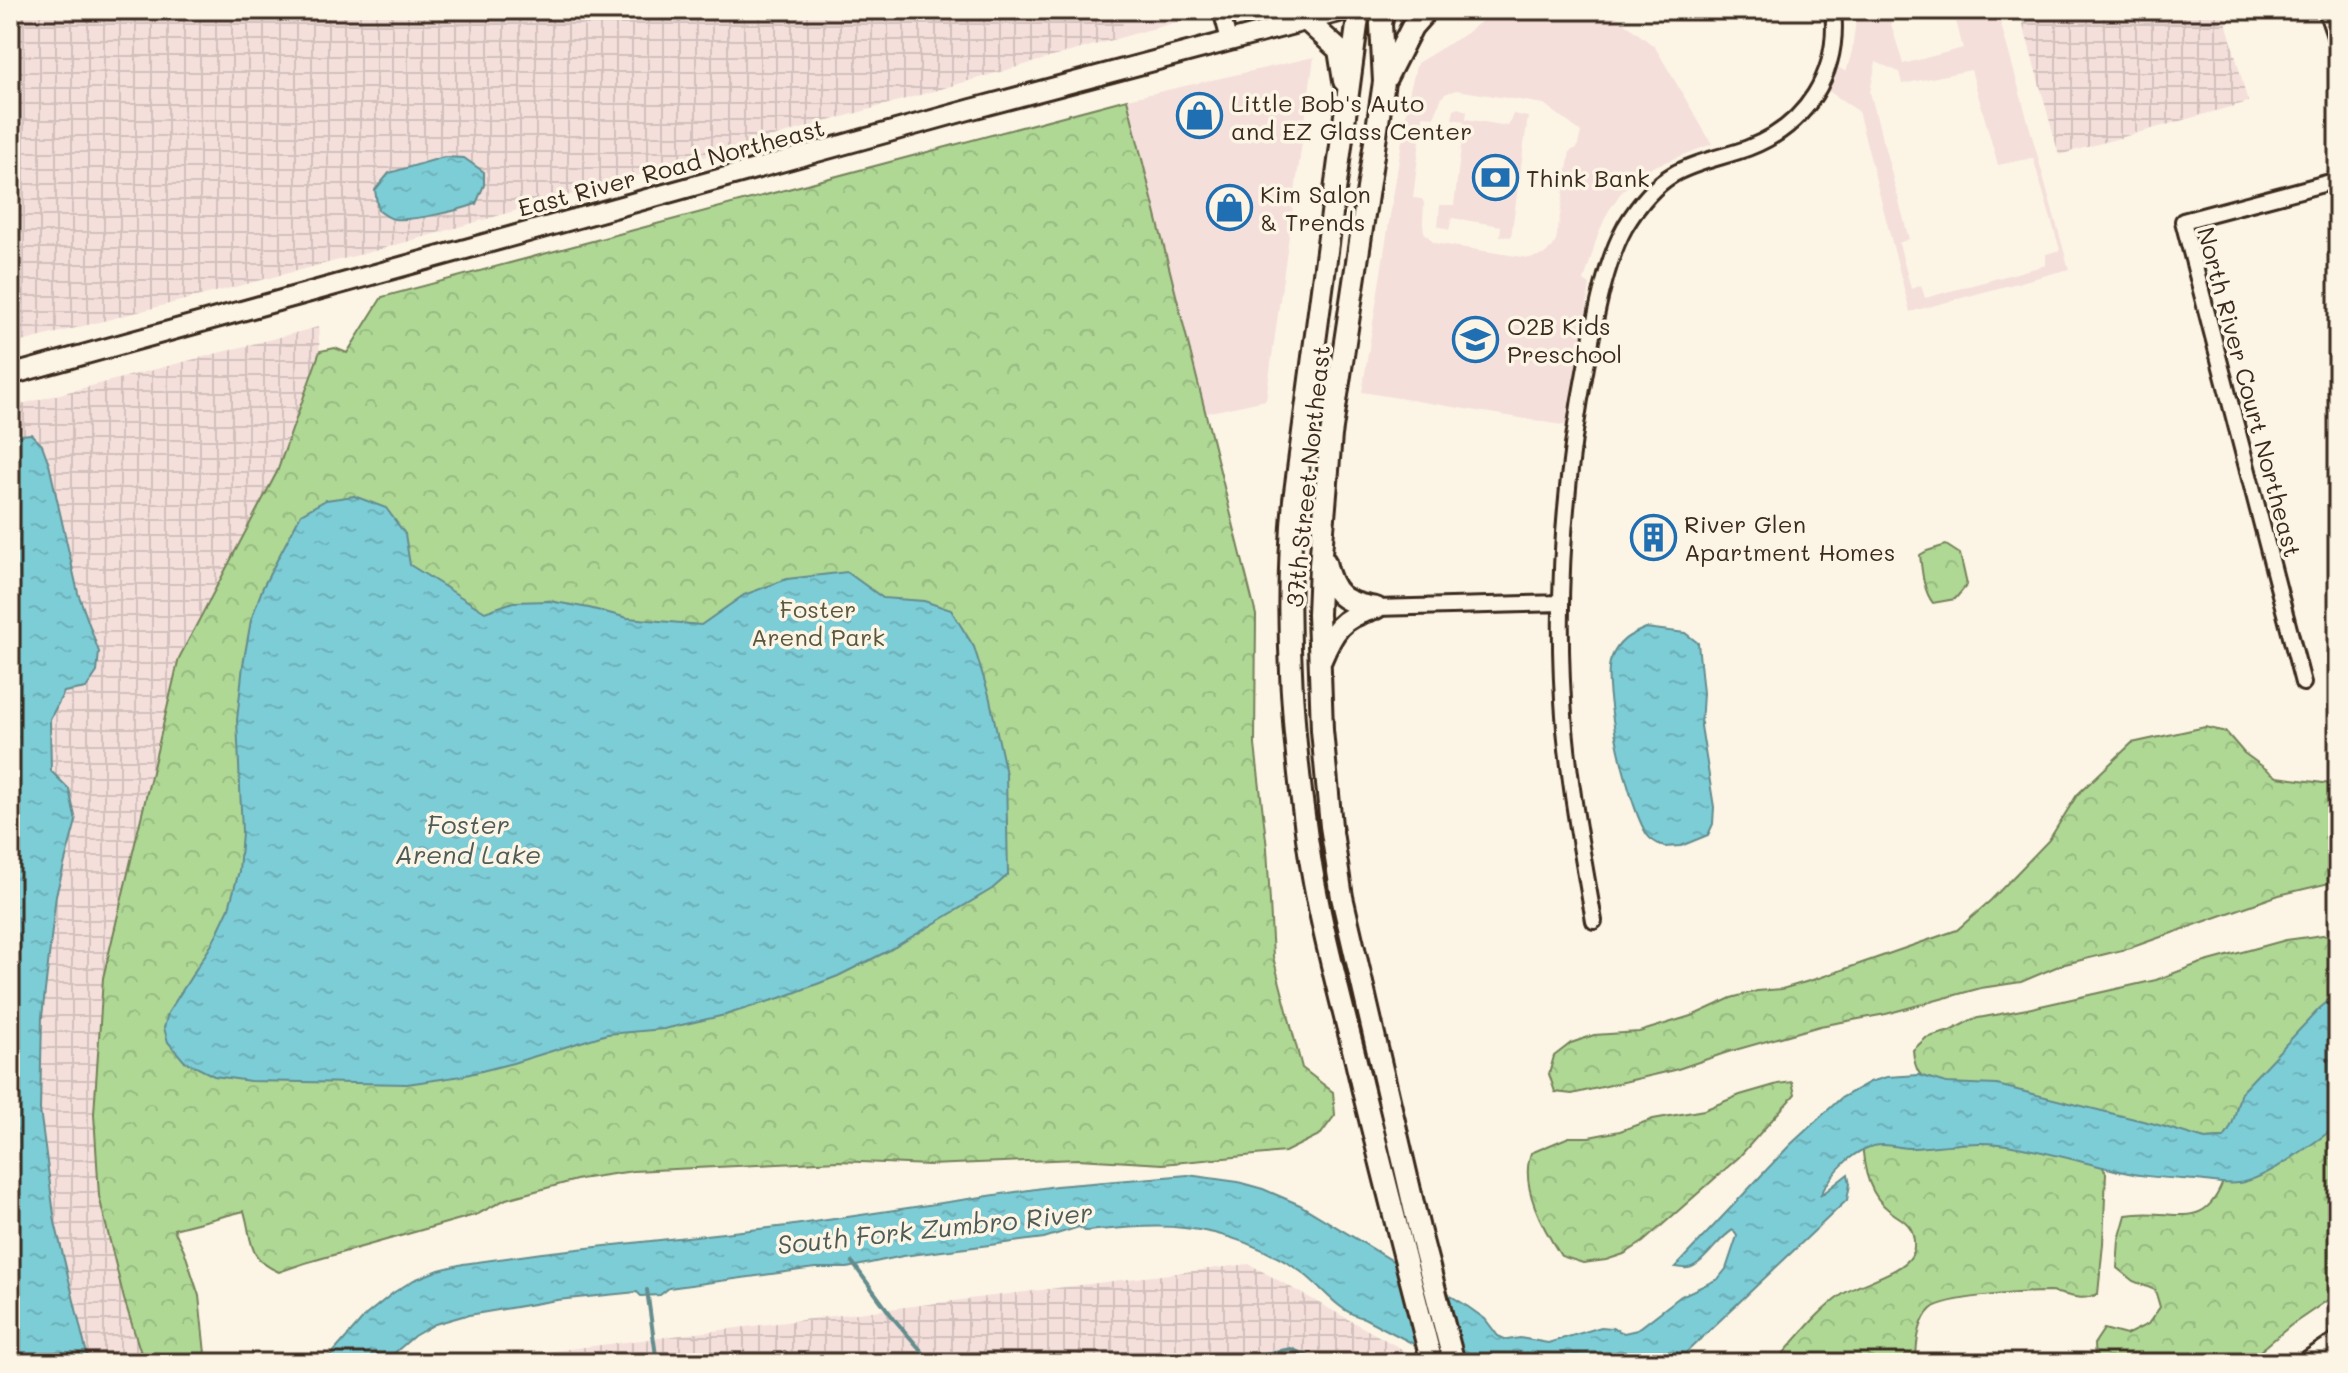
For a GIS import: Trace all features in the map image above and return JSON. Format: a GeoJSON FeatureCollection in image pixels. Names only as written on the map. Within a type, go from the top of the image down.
{"type":"FeatureCollection","features":[{"type":"Feature","properties":{"kind":"main road","name":"37th Street Northeast"},"geometry":{"type":"LineString","coordinates":[[1359,10],[1292,515],[1289,600],[1292,687],[1307,839],[1324,929],[1432,1363]]}},
{"type":"Feature","properties":{"kind":"main road","name":"37th Street Northeast"},"geometry":{"type":"LineString","coordinates":[[1384,10],[1381,24],[1384,82],[1331,435],[1318,614],[1322,730],[1342,897],[1419,1229],[1454,1363]]}},
{"type":"Feature","properties":{"kind":"main road"},"geometry":{"type":"LineString","coordinates":[[1384,82],[1412,27],[1427,10]]}},
{"type":"Feature","properties":{"kind":"main road"},"geometry":{"type":"LineString","coordinates":[[1282,26],[1304,15],[1339,50],[1347,104]]}},
{"type":"Feature","properties":{"kind":"main road"},"geometry":{"type":"LineString","coordinates":[[1325,508],[1324,558],[1333,585],[1353,604],[1376,608]]}},
{"type":"Feature","properties":{"kind":"main road"},"geometry":{"type":"LineString","coordinates":[[1320,664],[1340,625],[1349,617],[1376,608]]}},
{"type":"Feature","properties":{"kind":"street"},"geometry":{"type":"LineString","coordinates":[[1221,10],[1229,40]]}},
{"type":"Feature","properties":{"kind":"street"},"geometry":{"type":"LineString","coordinates":[[1304,15],[1347,10]]}},
{"type":"Feature","properties":{"kind":"street"},"geometry":{"type":"LineString","coordinates":[[1594,921],[1566,731],[1561,666],[1561,603],[1566,500],[1573,441],[1591,345],[1617,244],[1637,209],[1661,183],[1691,165],[1769,139],[1801,115],[1812,100],[1827,65],[1834,30],[1833,10]]}},
{"type":"Feature","properties":{"kind":"street"},"geometry":{"type":"LineString","coordinates":[[2326,10],[2338,45]]}},
{"type":"Feature","properties":{"kind":"street","name":"East River Road Northeast"},"geometry":{"type":"LineString","coordinates":[[10,375],[1282,26]]}},
{"type":"Feature","properties":{"kind":"street","name":"North River Court Northeast"},"geometry":{"type":"LineString","coordinates":[[2303,683],[2183,221],[2338,180]]}},
{"type":"Feature","properties":{"kind":"street"},"geometry":{"type":"LineString","coordinates":[[1376,608],[1561,603]]}},
{"type":"Feature","properties":{"kind":"street"},"geometry":{"type":"LineString","coordinates":[[2305,1363],[2338,1341]]}},
{"type":"Feature","properties":{"kind":"shaded area"},"geometry":{"type":"Polygon","coordinates":[[[10,10],[1119,10],[1126,36],[378,250],[10,345],[10,10]]]}},
{"type":"Feature","properties":{"kind":"shaded area"},"geometry":{"type":"Polygon","coordinates":[[[1119,10],[1221,10],[1126,36],[1119,10]]]}},
{"type":"Feature","properties":{"kind":"shaded area"},"geometry":{"type":"Polygon","coordinates":[[[1496,10],[1608,10],[1655,47],[1712,144],[1642,171],[1608,212],[1584,281],[1590,285],[1568,426],[1362,392],[1410,90],[1417,63],[1465,34],[1496,10]],[[1456,90],[1442,97],[1434,117],[1423,116],[1413,198],[1422,199],[1424,203],[1424,232],[1434,243],[1529,258],[1543,255],[1552,248],[1556,241],[1570,151],[1577,148],[1581,132],[1544,104],[1456,90]]]}},
{"type":"Feature","properties":{"kind":"shaded area"},"geometry":{"type":"Polygon","coordinates":[[[1857,10],[1887,10],[1903,64],[1963,48],[1953,10],[1997,10],[2069,269],[1910,312],[1858,111],[1827,90],[1838,67],[1846,72],[1857,10]],[[1876,62],[1870,92],[1909,239],[1899,243],[1911,289],[1921,285],[1925,298],[2046,265],[2046,254],[2060,250],[2033,158],[1998,165],[1971,70],[1902,84],[1899,72],[1876,62]]]}},
{"type":"Feature","properties":{"kind":"shaded area"},"geometry":{"type":"Polygon","coordinates":[[[2019,10],[2223,10],[2248,102],[2059,155],[2019,10]]]}},
{"type":"Feature","properties":{"kind":"shaded area"},"geometry":{"type":"Polygon","coordinates":[[[1314,57],[1266,400],[1206,413],[1127,99],[1314,57]]]}},
{"type":"Feature","properties":{"kind":"shaded area"},"geometry":{"type":"Polygon","coordinates":[[[1454,110],[1467,111],[1466,119],[1508,126],[1513,114],[1528,117],[1511,237],[1500,236],[1501,226],[1452,218],[1449,230],[1438,226],[1440,205],[1454,205],[1464,121],[1452,119],[1454,110]]]}},
{"type":"Feature","properties":{"kind":"shaded area"},"geometry":{"type":"Polygon","coordinates":[[[318,327],[323,392],[199,671],[166,1363],[10,1363],[10,407],[318,327]]]}},
{"type":"Feature","properties":{"kind":"shaded area"},"geometry":{"type":"Polygon","coordinates":[[[1249,1264],[1416,1357],[1417,1363],[487,1363],[498,1358],[1249,1264]]]}},
{"type":"Feature","properties":{"kind":"green space","name":"Foster Arend Park"},"geometry":{"type":"Polygon","coordinates":[[[1127,99],[1256,615],[1255,745],[1267,848],[1273,957],[1302,1068],[1333,1092],[1335,1115],[1321,1134],[1285,1152],[1163,1164],[1078,1159],[929,1165],[838,1161],[633,1171],[580,1179],[506,1199],[478,1214],[279,1272],[261,1261],[252,1248],[244,1211],[174,1229],[199,1296],[206,1363],[144,1363],[124,1299],[99,1196],[94,1114],[103,978],[179,658],[277,472],[320,351],[335,348],[347,353],[382,297],[1127,99]]]}},
{"type":"Feature","properties":{"kind":"green space"},"geometry":{"type":"Polygon","coordinates":[[[1946,545],[1960,554],[1967,585],[1955,599],[1933,603],[1925,586],[1920,555],[1946,545]]]}},
{"type":"Feature","properties":{"kind":"green space"},"geometry":{"type":"Polygon","coordinates":[[[2205,727],[2226,732],[2244,753],[2277,777],[2338,785],[2338,881],[2279,895],[2130,948],[2061,965],[2021,982],[1981,988],[1886,1014],[1820,1026],[1675,1070],[1572,1094],[1555,1092],[1549,1074],[1554,1056],[1571,1043],[1594,1035],[1639,1032],[1694,1015],[1731,998],[1782,989],[1819,978],[1957,930],[2049,840],[2077,795],[2132,743],[2205,727]]]}},
{"type":"Feature","properties":{"kind":"green space"},"geometry":{"type":"Polygon","coordinates":[[[2338,933],[2338,1000],[2240,1130],[2224,1138],[2205,1139],[1942,1089],[1925,1078],[1916,1065],[1913,1050],[1926,1038],[1950,1031],[1973,1019],[2156,980],[2198,964],[2286,940],[2338,933]]]}},
{"type":"Feature","properties":{"kind":"green space"},"geometry":{"type":"Polygon","coordinates":[[[1792,1082],[1795,1094],[1739,1157],[1643,1242],[1624,1254],[1606,1260],[1583,1263],[1561,1256],[1540,1220],[1530,1193],[1528,1166],[1531,1153],[1569,1137],[1620,1131],[1653,1119],[1704,1110],[1740,1095],[1792,1082]]]}},
{"type":"Feature","properties":{"kind":"green space"},"geometry":{"type":"Polygon","coordinates":[[[2338,1125],[2338,1293],[2290,1326],[2246,1363],[2095,1363],[2094,1344],[2104,1329],[2126,1335],[2148,1324],[2160,1307],[2155,1290],[2133,1281],[2117,1268],[2119,1240],[2126,1215],[2197,1213],[2208,1207],[2225,1176],[2338,1125]]]}},
{"type":"Feature","properties":{"kind":"green space"},"geometry":{"type":"Polygon","coordinates":[[[1863,1126],[2096,1155],[2106,1173],[2098,1294],[2084,1298],[2049,1292],[2006,1294],[1939,1305],[1931,1309],[1923,1320],[1916,1363],[1778,1363],[1803,1331],[1834,1300],[1900,1267],[1912,1255],[1914,1240],[1911,1229],[1881,1203],[1870,1183],[1864,1161],[1863,1126]]]}},
{"type":"Feature","properties":{"kind":"water"},"geometry":{"type":"Polygon","coordinates":[[[444,157],[464,158],[484,172],[484,185],[476,204],[435,215],[402,219],[390,218],[378,210],[375,190],[389,173],[444,157]]]}},
{"type":"Feature","properties":{"kind":"water"},"geometry":{"type":"Polygon","coordinates":[[[31,434],[42,445],[49,464],[78,593],[99,652],[97,672],[86,688],[64,692],[50,719],[51,771],[69,789],[76,821],[56,895],[42,1017],[40,1110],[55,1222],[89,1363],[10,1363],[10,436],[31,434]]]}},
{"type":"Feature","properties":{"kind":"water","name":"Foster Arend Lake"},"geometry":{"type":"Polygon","coordinates":[[[354,496],[386,508],[405,534],[410,565],[485,612],[513,602],[549,601],[628,618],[701,625],[744,595],[787,579],[847,572],[883,598],[924,601],[951,610],[974,647],[989,695],[1006,774],[1008,875],[992,889],[888,951],[838,976],[786,996],[725,1015],[664,1029],[607,1034],[462,1076],[407,1084],[250,1081],[214,1076],[184,1061],[168,1042],[164,1028],[168,1013],[212,944],[229,908],[239,871],[242,832],[237,720],[251,620],[263,587],[301,514],[326,500],[354,496]]]}},
{"type":"Feature","properties":{"kind":"water"},"geometry":{"type":"Polygon","coordinates":[[[1646,628],[1685,633],[1698,643],[1703,693],[1701,726],[1714,807],[1713,824],[1708,835],[1681,846],[1664,847],[1650,838],[1641,824],[1626,778],[1613,721],[1609,673],[1611,659],[1625,639],[1646,628]]]}},
{"type":"Feature","properties":{"kind":"water","name":"South Fork Zumbro River"},"geometry":{"type":"Polygon","coordinates":[[[2338,993],[2338,1079],[2334,1083],[2338,1085],[2338,1126],[2276,1168],[2250,1180],[2228,1184],[2132,1174],[1999,1144],[1967,1143],[1910,1148],[1873,1146],[1846,1162],[1820,1196],[1848,1174],[1847,1200],[1675,1363],[1450,1363],[1346,1311],[1300,1271],[1259,1248],[1215,1233],[1160,1226],[1085,1231],[1079,1227],[1044,1238],[903,1256],[847,1268],[815,1268],[669,1288],[660,1295],[641,1296],[637,1292],[557,1300],[463,1316],[435,1324],[414,1336],[383,1363],[324,1363],[366,1315],[393,1293],[414,1280],[463,1264],[787,1226],[1056,1186],[1188,1175],[1238,1182],[1300,1205],[1464,1304],[1485,1319],[1498,1336],[1507,1340],[1520,1338],[1548,1343],[1601,1327],[1624,1333],[1637,1330],[1681,1296],[1718,1279],[1726,1269],[1737,1236],[1733,1230],[1694,1266],[1675,1267],[1790,1145],[1841,1098],[1870,1082],[1887,1077],[1919,1075],[1946,1083],[1997,1085],[2205,1139],[2224,1138],[2233,1121],[2241,1092],[2338,993]]]}},
{"type":"Feature","properties":{"kind":"waterway","name":"South Fork Zumbro River"},"geometry":{"type":"LineString","coordinates":[[852,1262],[894,1319],[932,1363]]}},
{"type":"Feature","properties":{"kind":"waterway"},"geometry":{"type":"LineString","coordinates":[[647,1290],[657,1363]]}},
{"type":"Feature","properties":{"kind":"waterway"},"geometry":{"type":"LineString","coordinates":[[1214,1363],[1291,1349],[1323,1363]]}},
{"type":"Feature","properties":{"kind":"place","name":"Little Bob's Auto and EZ Glass Center"},"geometry":{"type":"Point","coordinates":[1200,116]}},
{"type":"Feature","properties":{"kind":"place","name":"Think Bank"},"geometry":{"type":"Point","coordinates":[1495,177]}},
{"type":"Feature","properties":{"kind":"place","name":"Kim Salon & Trends"},"geometry":{"type":"Point","coordinates":[1229,207]}},
{"type":"Feature","properties":{"kind":"place","name":"O2B Kids Preschool"},"geometry":{"type":"Point","coordinates":[1476,339]}},
{"type":"Feature","properties":{"kind":"place","name":"River Glen Apartment Homes"},"geometry":{"type":"Point","coordinates":[1653,537]}}]}
